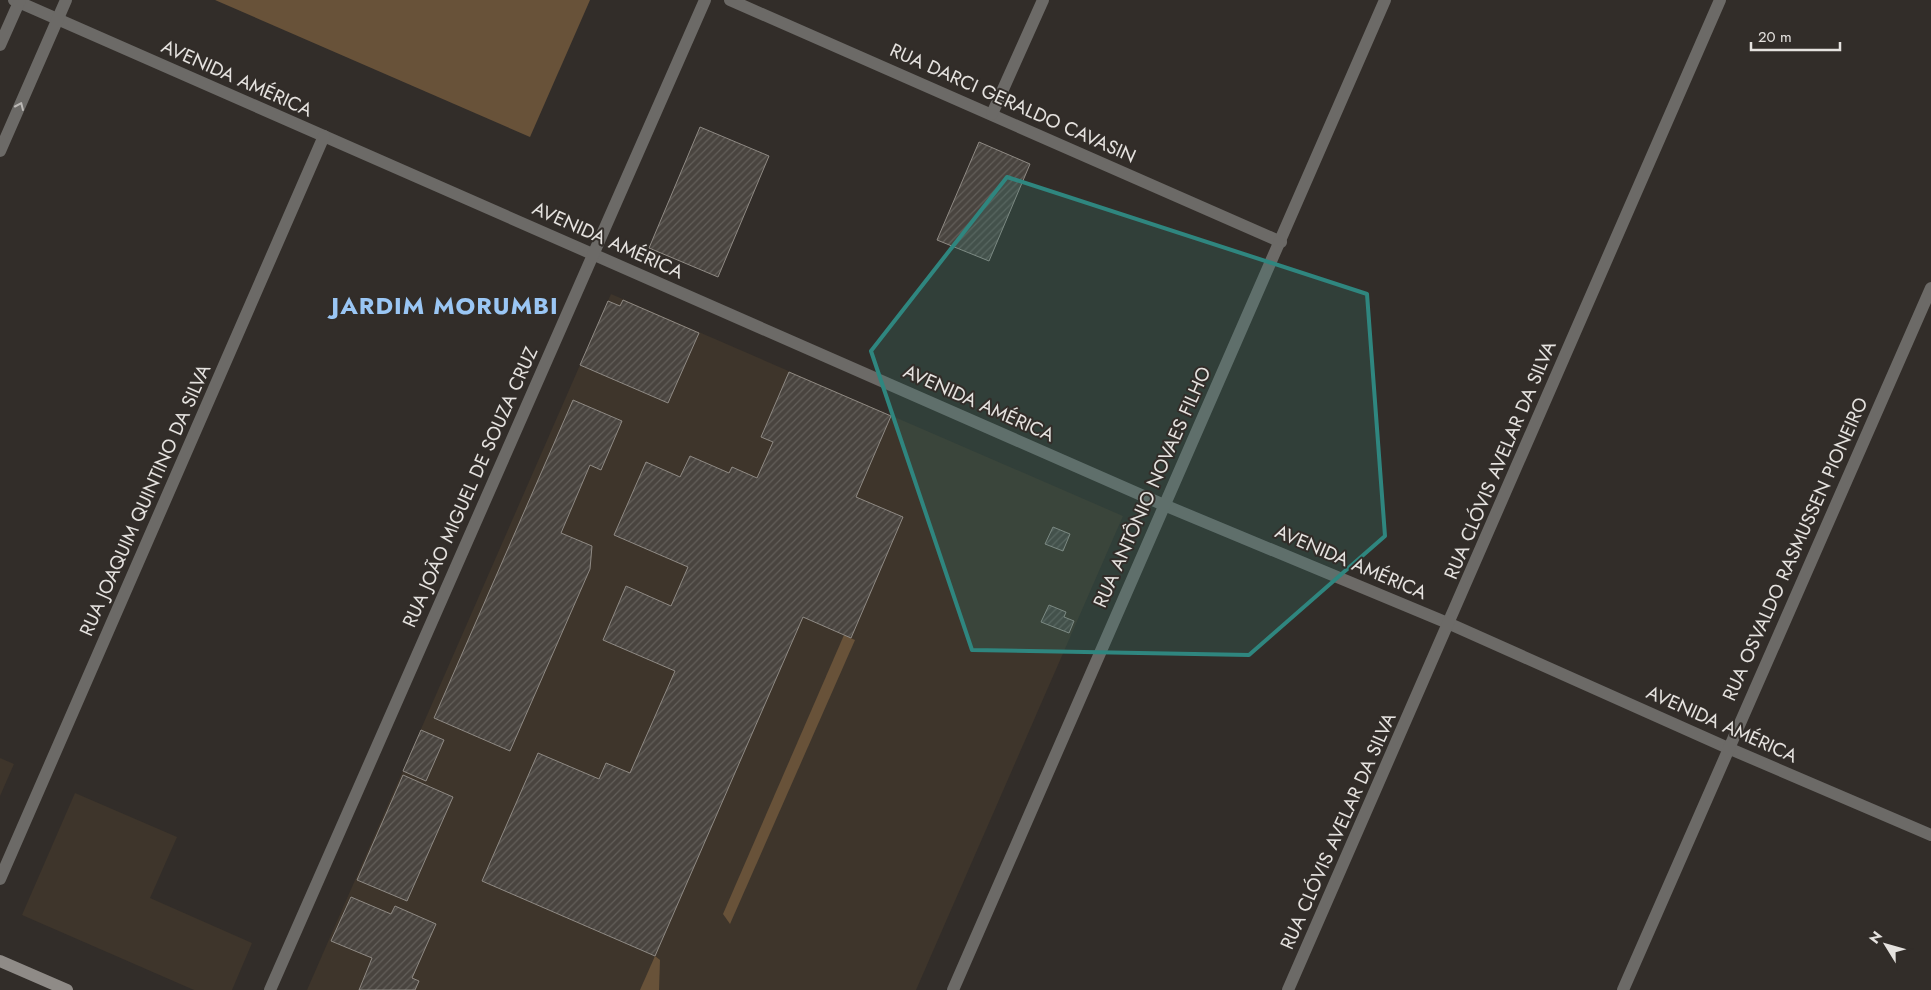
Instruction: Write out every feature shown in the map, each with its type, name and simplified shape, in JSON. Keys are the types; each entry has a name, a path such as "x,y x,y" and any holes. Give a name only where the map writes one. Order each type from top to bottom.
{"main road":[{"path":"0,961 67,990"}],"street":[{"path":"0,151 66,0"},
{"name":"RUA JOÃO MIGUEL DE SOUZA CRUZ","path":"270,990 705,0"},
{"name":"RUA DARCI GERALDO CAVASIN","path":"730,0 1281,242"},
{"path":"992,114 1042,0"},
{"name":"RUA ANTÔNIO NOVAES FILHO","path":"953,990 1385,0"},
{"name":"RUA CLÓVIS AVELAR DA SILVA","path":"1288,990 1450,624 1720,0"},
{"path":"0,45 18,1"},
{"name":"AVENIDA AMÉRICA","path":"18,1 1164,505 1450,624 1728,748 1931,835"},
{"name":"RUA JOAQUIM QUINTINO DA SILVA","path":"0,878 324,136"},
{"name":"RUA OSVALDO RASMUSSEN PIONEIRO","path":"1623,990 1931,288"}],"highlighted area":[{"path":"1007,177 1367,294 1385,536 1249,655 972,650 871,351"}],"shaded area":[{"path":"215,0 590,0 530,137"},
{"path":"611,294 1123,516 916,990 307,990"},
{"path":"844,635 855,640 730,924 723,914"},
{"path":"0,758 14,764 0,796"},
{"path":"75,793 177,837 150,898 252,943 232,990 194,990 22,915"},
{"path":"655,956 660,960 659,990 640,990"}],"building":[{"path":"700,127 769,156 718,277 649,248"},
{"path":"979,142 1030,164 989,261 937,240"},
{"path":"623,300 699,333 668,403 580,365 608,301 620,306"},
{"path":"789,372 891,416 856,497 903,517 851,638 803,617 655,956 482,881 538,753 599,779 606,763 630,773 675,671 603,640 626,586 671,606 688,567 614,535 646,462 680,477 690,456 729,473 732,467 757,478 773,442 761,437"},
{"path":"573,400 622,421 601,470 590,465 561,533 592,546 590,569 510,751 434,718"},
{"path":"1053,527 1070,534 1063,551 1045,544"},
{"path":"1049,605 1066,612 1064,617 1074,621 1069,633 1041,622"},
{"path":"421,730 444,740 426,781 403,771"},
{"path":"403,775 453,797 407,901 357,880"},
{"path":"351,897 391,914 395,906 436,924 412,978 419,981 415,990 359,990 372,958 331,941"}],"district":[{"name":"JARDIM MORUMBI","path":"445,305"}]}
